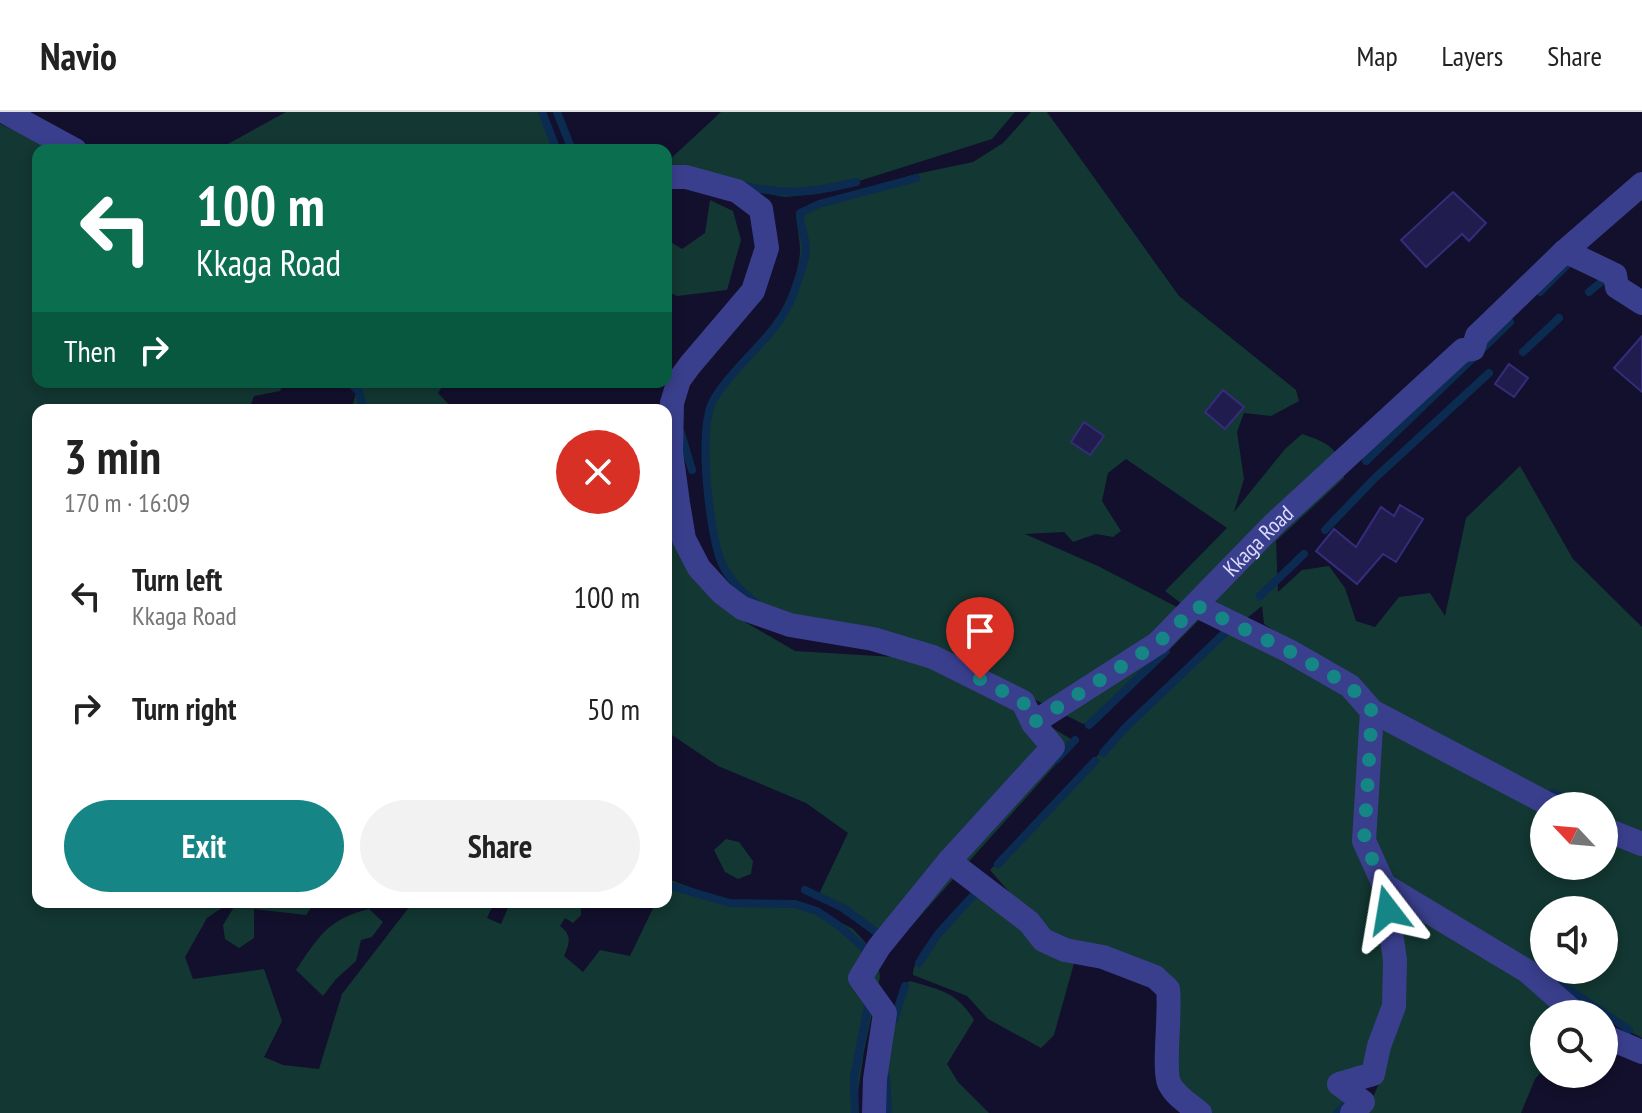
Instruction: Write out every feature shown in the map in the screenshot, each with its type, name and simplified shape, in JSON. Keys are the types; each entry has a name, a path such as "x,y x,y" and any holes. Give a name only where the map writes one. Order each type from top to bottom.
{"street":[{"path":"5,112 64,144"},
{"path":"672,177 686,177 737,191 761,209 767,248 753,291 679,380 672,404"},
{"name":"Kkaga Road","path":"1033,723 1158,643 1275,523 1463,350 1473,349 1477,336 1565,251 1642,184"},
{"path":"1565,251 1615,275 1617,287 1642,303"},
{"path":"672,459 684,539 699,568 722,593 742,608 790,625 873,639 933,657 1023,702 1033,723 1053,747 949,861 879,947 860,978 885,1013 875,1079 874,1113"},
{"path":"1197,606 1289,651 1350,686 1372,711 1530,794"},
{"path":"1352,1113 1363,1102 1339,1084 1373,1074 1379,1046 1394,1006 1395,960 1384,885 1364,841 1372,711"},
{"path":"1618,835 1642,844"},
{"path":"949,861 1029,922 1043,940 1065,950 1103,957 1155,977 1168,989 1171,1010 1168,1081 1176,1094 1200,1113"},
{"path":"1384,885 1527,971 1560,1000"},
{"path":"1618,1042 1642,1052"}],"green space":[{"path":"286,112 544,112 557,144 228,144"},
{"path":"721,112 1015,112 992,139 818,194 784,197 726,186 672,185 672,157"},
{"path":"1031,112 1047,112 1179,296 1296,390 1299,401 1271,416 1244,413 1237,432 1244,479 1234,512 1285,449 1302,434 1319,440 1336,453 1344,478 1276,541 1278,592 1302,570 1329,566 1345,588 1356,621 1375,627 1399,597 1430,593 1445,616 1466,518 1520,466 1573,559 1642,627 1642,834 1618,824 1618,792 1545,792 1479,761 1372,701 1362,686 1264,624 1262,606 1241,623 1191,611 1165,591 1227,528 1126,459 1108,473 1102,501 1121,531 1113,537 1096,534 1073,542 1064,532 1025,534 1098,566 1200,619 1097,723 1083,724 1024,694 752,605 736,588 716,556 708,523 703,452 706,412 719,387 770,328 788,297 800,256 797,214 810,204 916,174 973,162 1003,143"},
{"path":"0,124 45,144 32,144 32,388 281,388 280,391 254,396 251,404 32,404 32,908 222,908 207,918 185,957 193,979 264,969 282,1021 264,1057 283,1065 319,1069 342,994 408,908 492,908 487,918 501,924 508,908 581,908 581,915 573,923 565,918 560,926 569,940 564,956 583,972 600,950 630,956 653,908 672,908 672,880 725,900 793,901 853,929 877,955 880,977 855,1113 0,1113"},
{"path":"710,200 733,211 741,240 727,290 677,296 672,294 672,243 682,249 705,233"},
{"path":"357,388 441,388 438,393 448,404 353,404"},
{"path":"672,538 700,557 745,622 795,651 894,657 943,670 1009,702 1076,742 897,942 882,940 818,896 848,833 806,803 718,766 672,735"},
{"path":"1230,622 1322,673 1361,714 1380,890 1387,997 1348,1106 1340,1113 1212,1113 1189,1098 1177,1084 1173,988 1050,939 990,870 1114,738"},
{"path":"1380,724 1530,799 1530,880 1618,880 1618,839 1642,848 1642,1038 1618,1025 1618,1000 1576,1000 1552,984 1618,984 1618,896 1530,896 1530,970 1386,876 1371,839"},
{"path":"726,839 739,842 753,861 751,874 738,879 725,872 714,850"},
{"path":"981,882 1076,956 1054,1035 1041,1048 988,1019 967,996 913,975 921,952"},
{"path":"1397,903 1482,953 1552,1000 1530,1000 1531,1088 1521,1113 1359,1113 1371,1101 1384,1073"},
{"path":"233,908 311,908 306,915 254,909 254,938 239,948 225,939 223,925"},
{"path":"369,909 383,922 372,937 361,940 356,961 323,996 296,970 326,930 344,918"},
{"path":"910,981 954,997 974,1020 947,1064 958,1082 989,1113 881,1113 886,1041 902,985"}],"building":[{"path":"1453,192 1486,223 1469,241 1462,234 1426,267 1401,240"},
{"path":"1642,336 1642,392 1614,368"},
{"path":"1509,364 1528,378 1514,397 1495,384"},
{"path":"1223,390 1244,407 1225,429 1205,412"},
{"path":"1084,422 1104,436 1090,455 1071,442"},
{"path":"1400,505 1423,519 1396,562 1383,554 1357,584 1316,551 1334,529 1356,547 1381,507 1394,516"}],"waterway":[{"path":"542,112 555,144"},
{"path":"557,112 570,144"},
{"path":"757,604 729,577 715,541 706,476 709,412 723,386 774,328 790,302 806,254 800,213 819,204 916,178"},
{"path":"743,186 800,192 856,182"},
{"path":"1540,292 1570,262"},
{"path":"1589,292 1607,277"},
{"path":"1523,352 1559,318"},
{"path":"1366,461 1510,322"},
{"path":"1325,530 1375,478 1489,373"},
{"path":"355,388 362,404"},
{"path":"681,433 692,470"},
{"path":"1260,596 1304,554"},
{"path":"1103,753 1231,627"},
{"path":"1089,725 1166,651"},
{"path":"1056,760 1075,740"},
{"path":"998,864 1095,761"},
{"path":"675,887 730,903 795,904 817,911 871,954"},
{"path":"919,963 938,934 980,888"},
{"path":"805,890 845,909 884,938"},
{"path":"1561,984 1629,1030"},
{"path":"894,1020 905,986"},
{"path":"855,1113 854,1078 869,1000"},
{"path":"886,1077 888,1113"},
{"path":"1337,1113 1349,1102"}],"route":[{"path":"980,679 1023,702 1033,723 1158,643 1197,606 1289,651 1350,686 1372,711 1364,841 1384,885 1388,910"}]}
